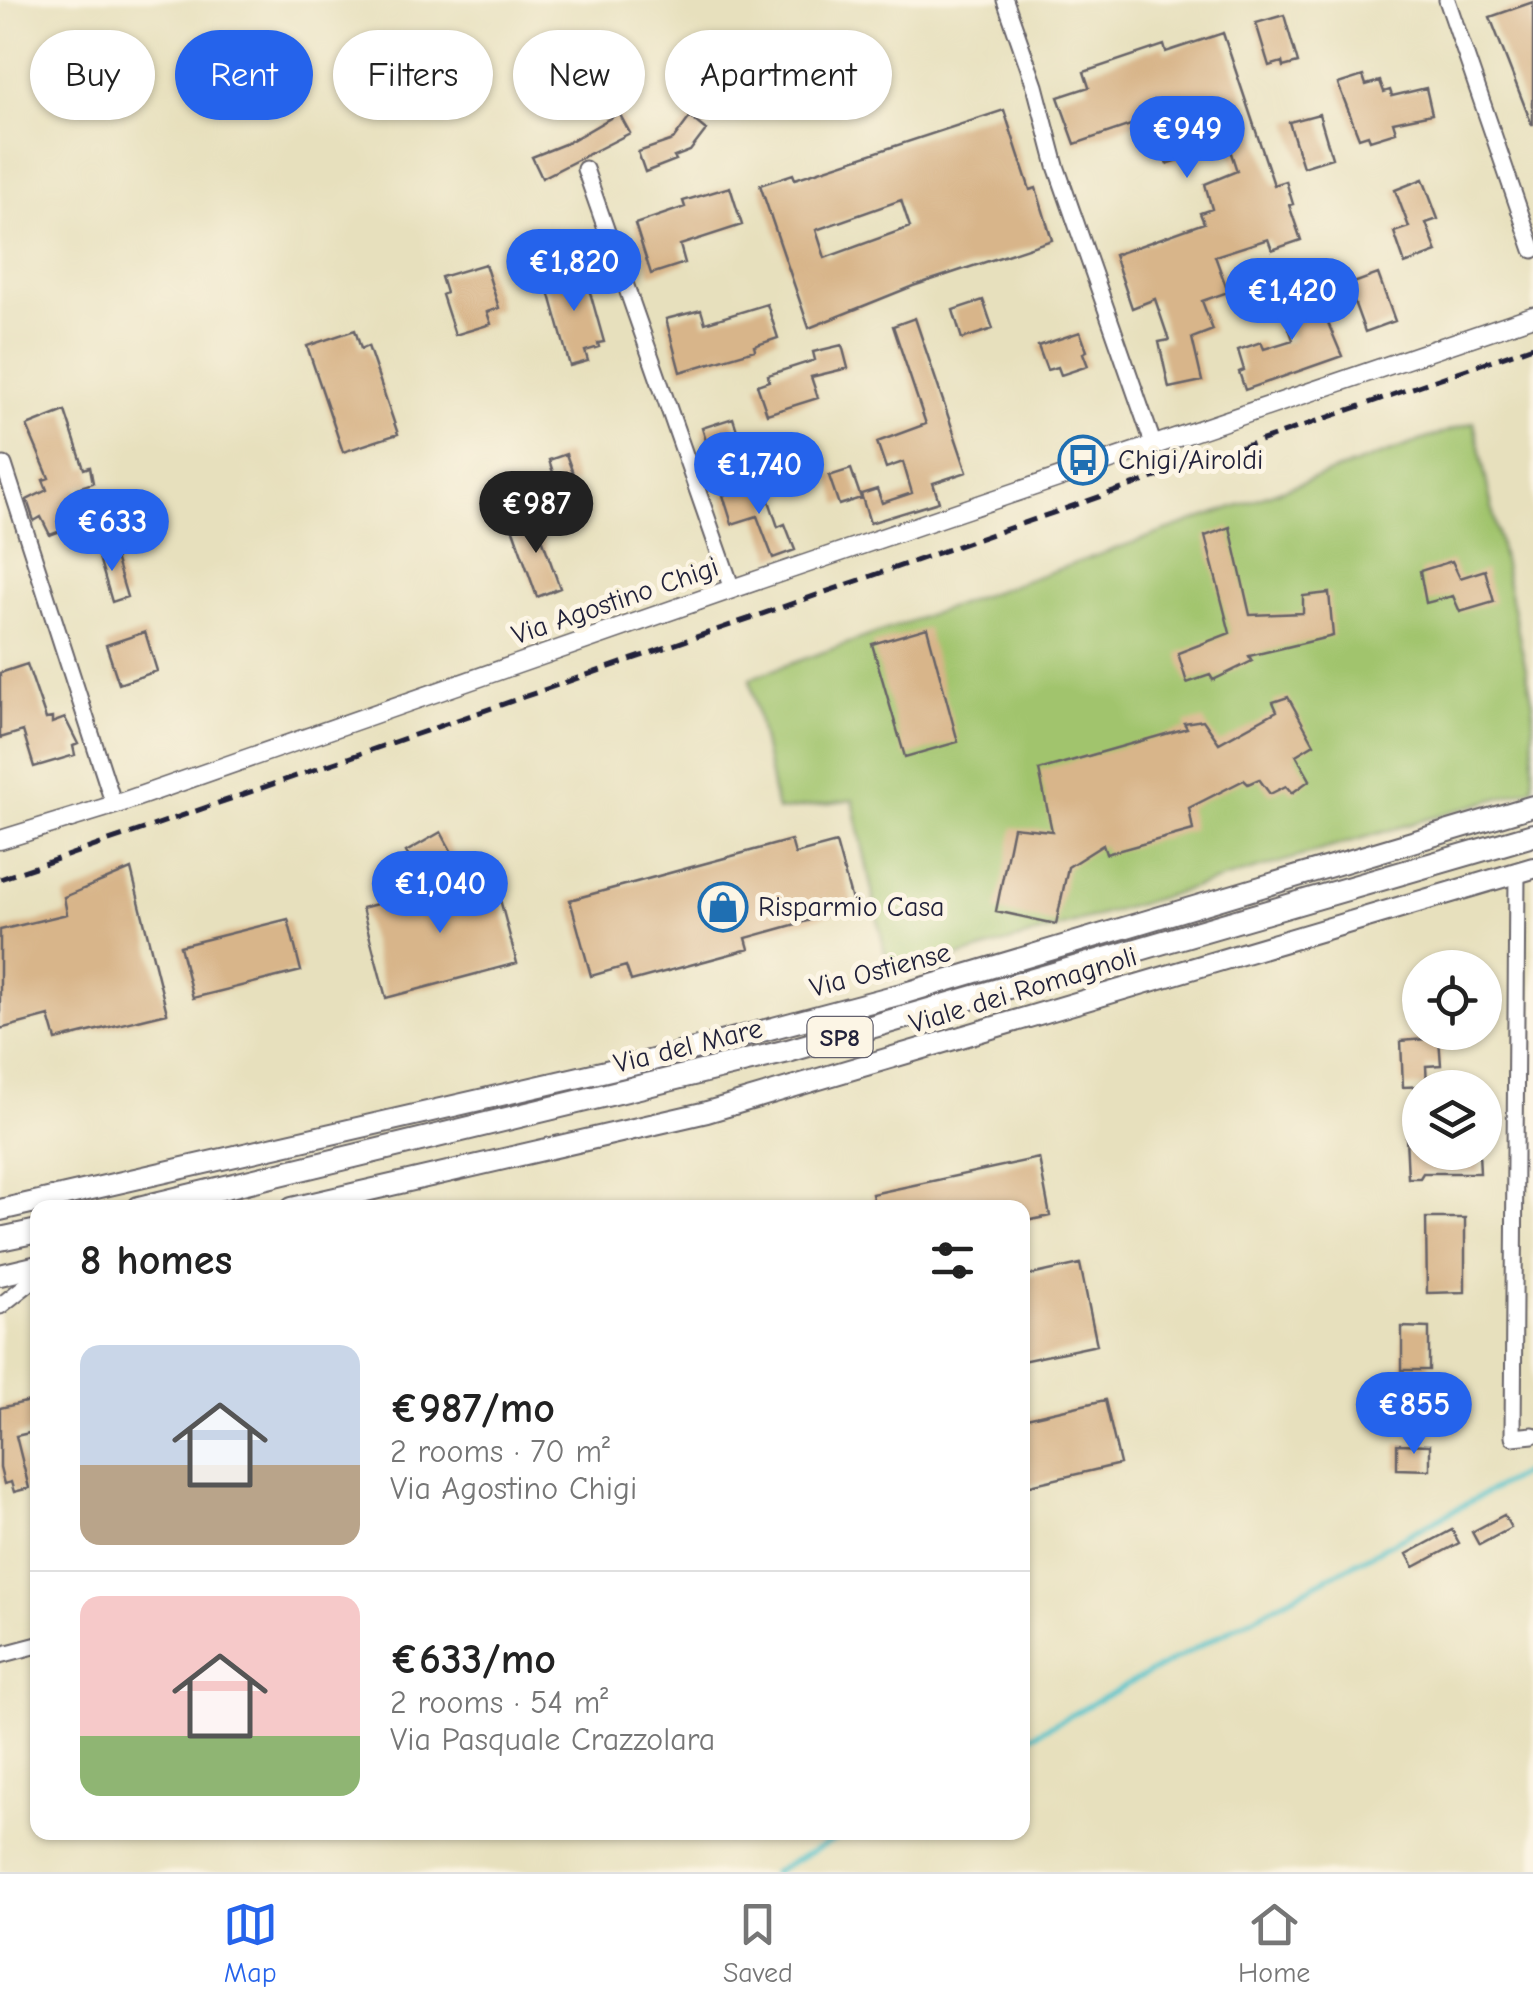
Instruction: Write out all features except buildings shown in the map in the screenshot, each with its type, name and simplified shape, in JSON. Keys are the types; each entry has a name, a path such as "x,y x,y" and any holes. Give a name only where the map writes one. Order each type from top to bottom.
{"main road":[{"name":"Via Ostiense","path":"43,1200 659,1058 905,993 1533,806"},
{"name":"Via del Mare","path":"172,1200 759,1059 1533,835"},
{"name":"Viale dei Romagnoli","path":"326,1200 729,1106 1525,870"},
{"name":"Via Ostiense","path":"0,1210 30,1203"},
{"path":"0,1240 30,1233"},
{"path":"0,1275 30,1268"}],"street":[{"path":"1005,0 1035,86 1062,183 1154,446"},
{"path":"1447,0 1533,250"},
{"path":"585,169 732,590"},
{"name":"Via Agostino Chigi","path":"0,840 114,805 1533,316"},
{"path":"4,465 114,805"},
{"path":"1525,870 1515,1170 1513,1437 1533,1436"},
{"path":"1515,1170 1533,1164"},
{"path":"0,1306 30,1282"},
{"path":"0,1655 30,1647"}],"green space":[{"path":"1474,422 1533,703 1533,788 890,977 853,800 777,811 750,678"}],"waterway":[{"path":"1030,1737 1533,1468"},
{"path":"773,1872 834,1840"}],"railway":[{"path":"0,879 1533,346"}],"place":[{"name":"Chigi/Airoldi","path":"1083,460"},
{"name":"Risparmio Casa","path":"723,907"}]}
